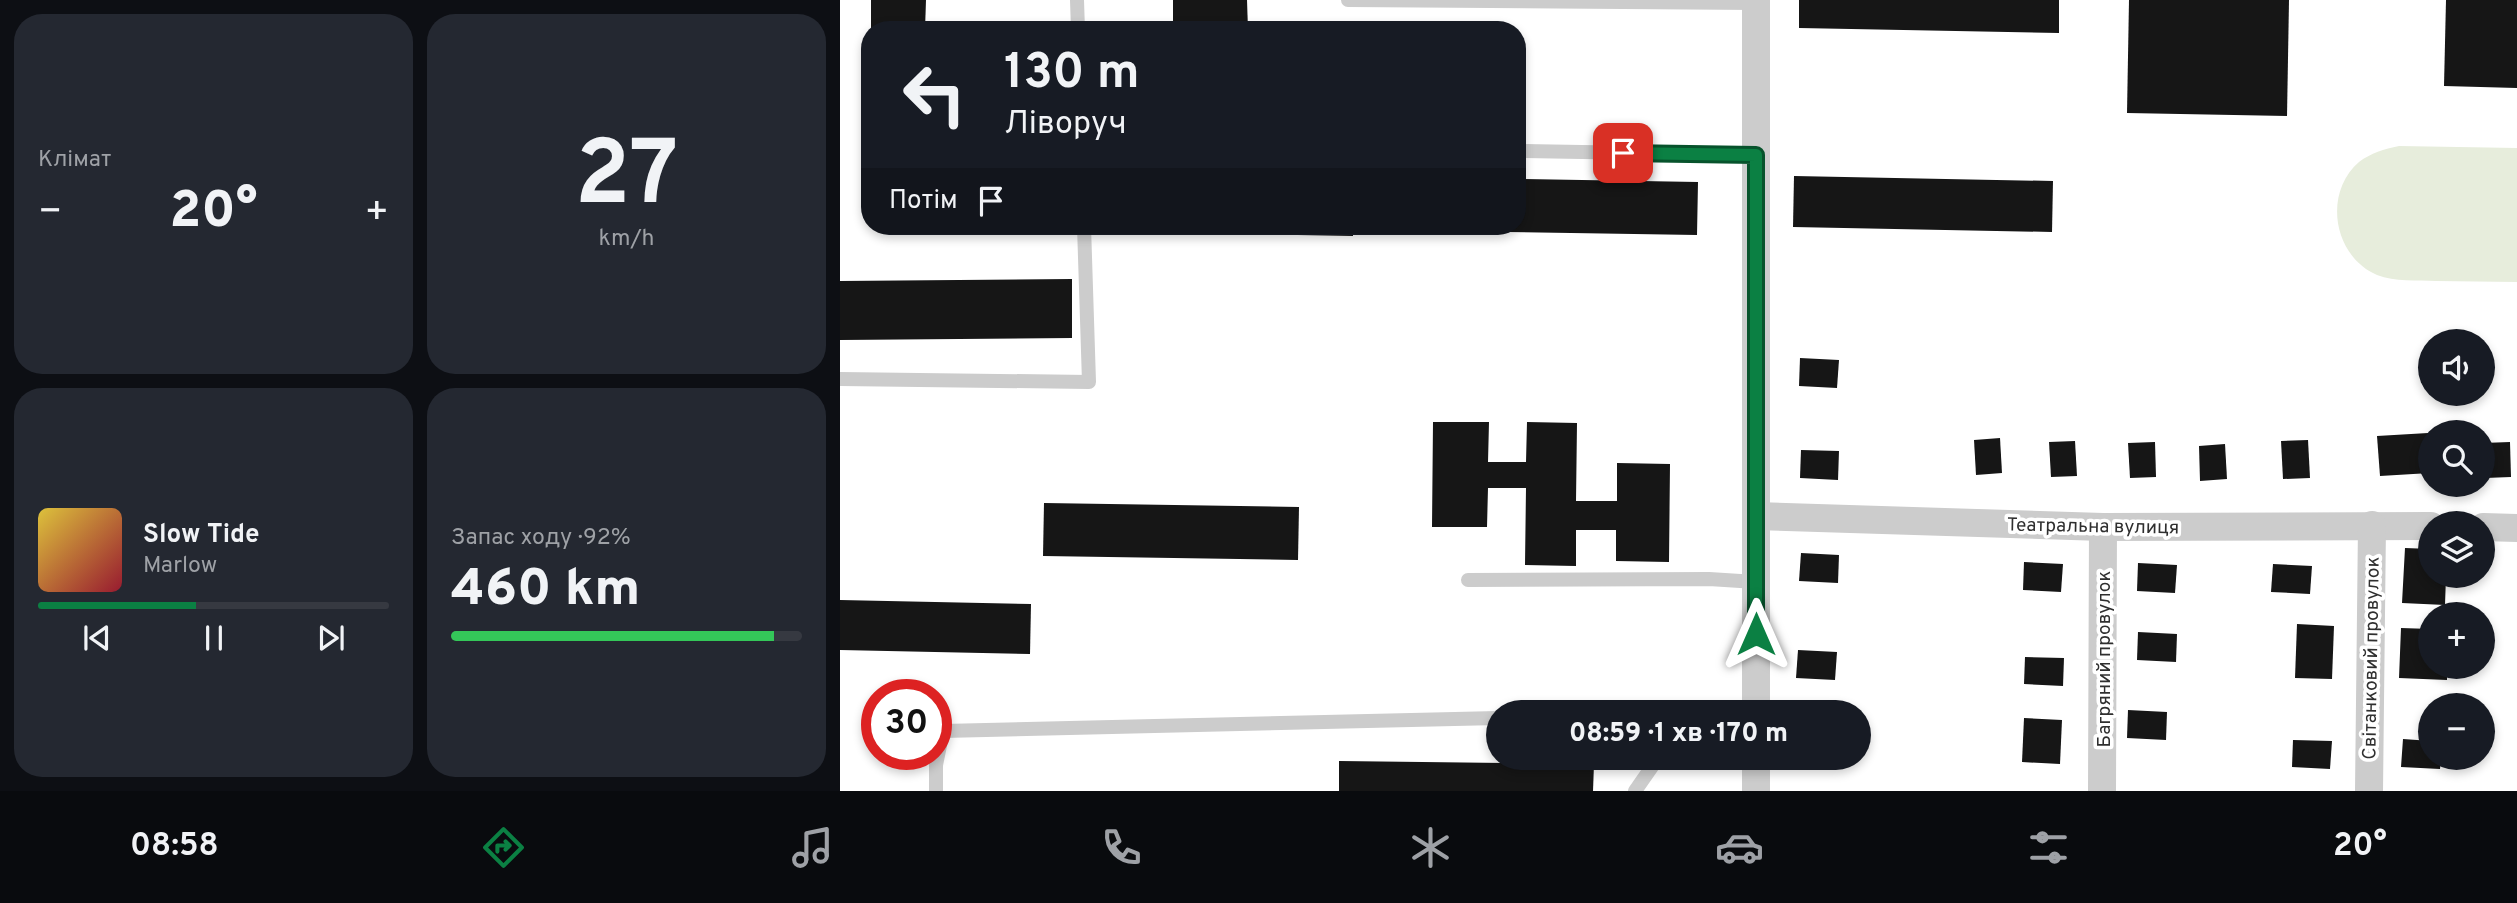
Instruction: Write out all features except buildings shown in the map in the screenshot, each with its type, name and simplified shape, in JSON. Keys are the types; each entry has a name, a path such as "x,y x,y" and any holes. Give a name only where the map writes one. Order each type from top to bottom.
{"street":[{"path":"1756,1 1756,700"},
{"name":"Театральна вулиця","path":"1756,516 2103,527 2418,526"},
{"name":"Світанковий провулок","path":"2369,791 2372,525"},
{"name":"Багряний провулок","path":"2102,791 2103,527"},
{"path":"2495,527 2517,528"},
{"path":"1756,770 1756,791"}],"lane":[{"path":"1077,0 1078,21"},
{"path":"1348,0 1756,1"},
{"path":"1526,151 1756,155"},
{"path":"840,379 1089,382 1084,235"},
{"path":"1468,580 1709,579 1756,582"},
{"path":"936,791 936,765 943,731 1486,718"},
{"path":"1635,791 1650,770"}],"green space":[{"path":"2399,146 2517,148 2517,282 2391,279 2362,266 2351,254 2342,239 2338,223 2340,190 2359,162 2378,152"}],"route":[{"path":"1623,153 1756,155 1756,634"}]}
